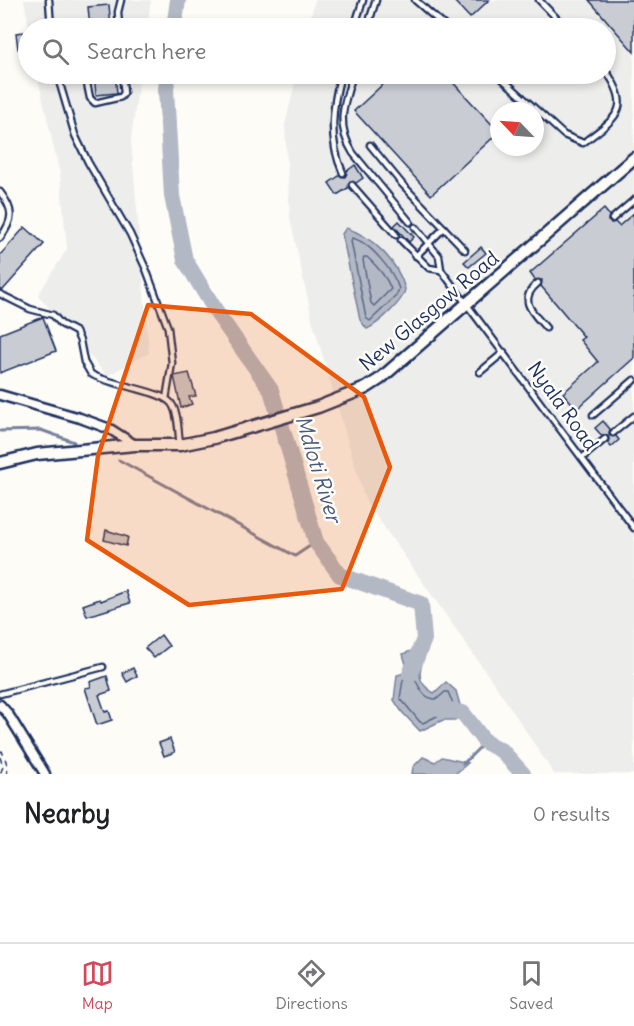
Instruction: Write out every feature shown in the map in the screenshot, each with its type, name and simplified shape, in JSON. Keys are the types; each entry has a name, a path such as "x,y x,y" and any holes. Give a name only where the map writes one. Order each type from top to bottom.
{"street":[{"name":"New Glasgow Road","path":"0,463 37,454 135,445 180,445 214,438 318,407 366,388 380,379 634,158"},
{"path":"0,395 110,429 135,445"},
{"path":"0,705 45,774"}],"lane":[{"path":"50,0 51,18"},
{"path":"118,18 121,0"},
{"path":"357,18 363,0"},
{"path":"370,18 376,0"},
{"path":"415,0 436,18"},
{"path":"539,0 556,18"},
{"path":"59,84 75,135 134,243 168,328 172,363 166,399"},
{"path":"87,84 90,98 95,103 121,97 124,93 123,84"},
{"path":"339,84 332,122 338,160 343,173"},
{"path":"350,84 343,107 343,130 346,141 353,153 410,222"},
{"path":"508,84 564,135 583,143 620,115 623,108 621,90 616,84"},
{"path":"370,145 402,184 465,250"},
{"path":"352,185 396,235"},
{"path":"0,192 9,203 11,213 9,226 0,238"},
{"path":"612,219 634,200"},
{"path":"401,240 429,268 441,270 439,256 415,227"},
{"path":"416,256 444,228"},
{"name":"Nyala Road","path":"441,270 634,528"},
{"path":"538,283 529,294 528,304 546,328"},
{"path":"0,294 30,309 54,315 61,324 76,332 84,362 91,375 166,399 171,403 175,411 180,445"},
{"path":"480,372 504,352"},
{"path":"593,415 634,380"},
{"path":"628,385 634,392"},
{"path":"613,433 634,416"},
{"path":"582,458 605,439"},
{"path":"0,694 103,667"}],"path":[{"path":"0,752 2,751 6,761 7,774"},
{"path":"0,757 3,767 0,774"}],"highlighted area":[{"path":"148,305 251,314 364,397 390,467 342,589 189,605 87,540 98,456"}],"shaded area":[{"path":"24,0 151,0 148,18 27,18"},
{"path":"315,0 634,0 634,774 554,774 502,695 365,500 313,323 290,218 285,125 295,84 616,84 616,18 310,18"},
{"path":"39,84 139,84 131,139 149,353 107,376 38,295 67,249 60,175"}],"water":[{"path":"346,228 365,237 383,251 402,279 405,289 404,294 390,312 367,329 360,320 342,234"},
{"path":"411,651 424,657 420,678 424,686 434,693 446,682 456,691 462,712 455,720 443,720 420,731 394,700 397,675 405,673 407,668 403,654"},
{"path":"423,757 435,762 442,757 468,763 455,774 412,774 413,767"}],"building":[{"path":"453,0 489,0 470,18"},
{"path":"589,0 634,0 634,52 616,31 616,18 605,18"},
{"path":"109,5 110,18 89,18 88,7"},
{"path":"95,84 116,84 117,93 96,95"},
{"path":"383,84 454,84 490,122 490,140 431,195 354,111"},
{"path":"355,165 363,178 356,183 350,181 348,188 337,195 329,183 339,176 345,177 347,171"},
{"path":"604,209 609,215 608,221 615,222 619,226 634,213 634,358 577,409 563,393 598,362 580,340 584,337 541,286 542,280 535,280 530,273"},
{"path":"399,221 414,237 409,242 394,226"},
{"path":"25,227 44,244 3,290 0,290 0,255"},
{"path":"481,247 486,253 469,267 464,262"},
{"path":"43,317 56,351 0,373 0,334"},
{"path":"189,373 196,396 189,397 192,404 181,408 174,376"},
{"path":"603,421 610,429 610,436 616,436 619,440 611,447 608,443 608,436 602,436 595,428"},
{"path":"106,530 128,537 126,546 104,540"},
{"path":"126,591 130,603 87,616 83,605"},
{"path":"161,635 169,646 154,658 145,648"},
{"path":"133,668 137,676 127,682 122,673"},
{"path":"107,676 111,691 99,695 105,712 109,711 112,720 97,725 85,688 91,687 90,682"},
{"path":"170,739 175,752 164,756 159,743"}],"waterway":[{"name":"Mdloti River","path":"175,18 178,0"},
{"name":"Mdloti River","path":"167,84 172,196 185,260 219,316 271,390 316,542 340,575 421,604 424,639 410,674"},
{"path":"0,431 41,430 74,442"},
{"path":"119,460 295,556 316,542"},
{"name":"Mdloti River","path":"441,709 463,713 485,742 502,751 523,774"},
{"path":"463,764 485,742"}]}
